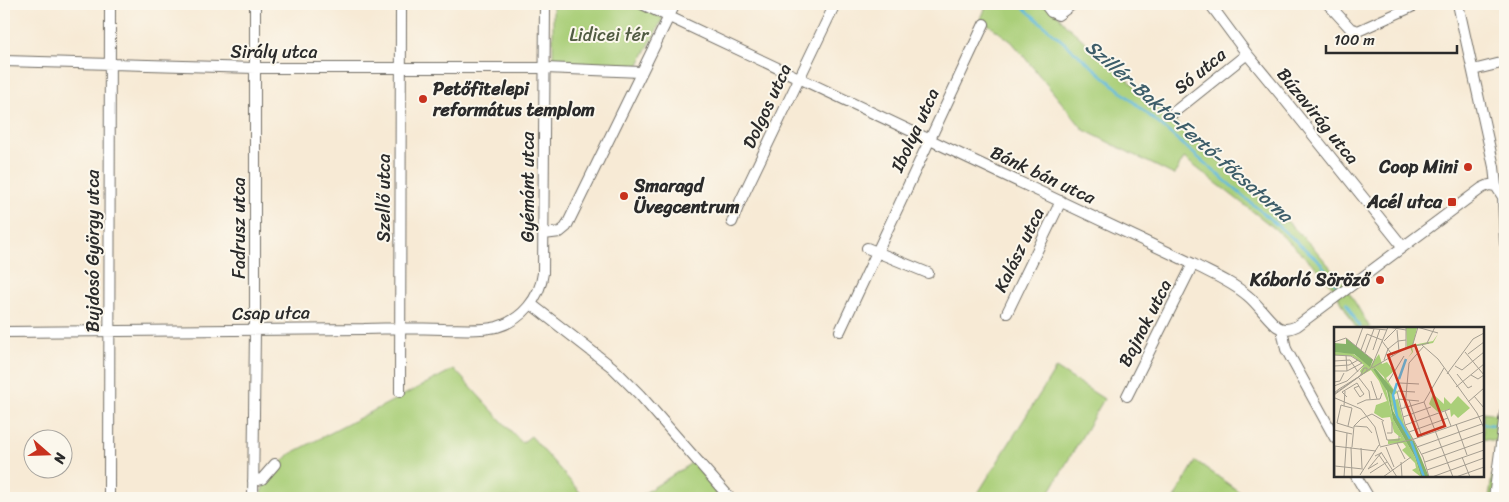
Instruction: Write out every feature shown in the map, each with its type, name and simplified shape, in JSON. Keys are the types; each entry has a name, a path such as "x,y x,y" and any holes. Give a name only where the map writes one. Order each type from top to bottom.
{"street":[{"name":"Bujdosó György utca","path":"108,498 110,4"},
{"name":"Fadrusz utca","path":"253,498 256,4"},
{"name":"Szellő utca","path":"400,392 401,4"},
{"path":"545,4 545,68 641,72"},
{"path":"642,4 669,16"},
{"path":"544,234 560,232 566,227 675,4"},
{"name":"Dolgos utca","path":"732,222 834,4"},
{"path":"1044,4 1051,12 1058,15 1073,4"},
{"name":"Búzavirág utca","path":"1210,4 1246,54 1403,247"},
{"path":"1328,4 1350,28 1358,31 1418,4"},
{"path":"1458,4 1494,168 1496,186 1504,198 1505,242"},
{"name":"Bánk bán utca","path":"669,16 1193,264 1232,284 1248,295 1276,326 1282,329"},
{"name":"Ibolya utca","path":"840,331 872,250 929,139 984,24"},
{"name":"Só utca","path":"1173,113 1246,54"},
{"name":"Sirály utca","path":"4,60 255,68 545,68"},
{"path":"1473,70 1505,62"},
{"name":"Gyémánt utca","path":"531,304 540,290 542,279 545,68"},
{"path":"1334,436 1286,349 1282,329 1290,329 1297,326 1482,188 1489,185 1496,186"},
{"name":"Kalász utca","path":"1007,313 1061,202"},
{"path":"872,250 928,273"},
{"name":"Bajnok utca","path":"1127,396 1193,264"},
{"path":"531,304 612,367 640,395 730,498"},
{"name":"Csap utca","path":"4,332 473,329 490,328 508,322 531,304"},
{"path":"1494,498 1504,444 1505,413"},
{"path":"253,481 262,479 275,464"},
{"path":"1357,477 1369,498"}],"green space":[{"name":"Lidicei tér","path":"553,4 630,4 663,18 637,68 553,63"},
{"path":"987,4 1049,4 1065,24 1291,225 1313,247 1343,282 1369,327 1355,327 1334,289 1321,272 1274,228 1184,158 1174,175 1084,130 1012,42 981,19"},
{"path":"1056,368 1104,399 1046,498 975,498"},
{"path":"454,369 522,443 531,436 585,498 259,498 266,480 290,454"},
{"path":"1484,412 1505,415 1505,498 1489,498 1497,441 1484,439"},
{"path":"1196,461 1248,498 1174,498"},
{"path":"693,462 717,494 710,498 637,498"}],"waterway":[{"name":"Szillér-Baktó-Fertő-főcsatorna","path":"1019,4 1319,261 1336,284"},
{"name":"Szillér-Baktó-Fertő-főcsatorna","path":"1346,303 1359,327"},
{"name":"Szillér-Baktó-Fertő-főcsatorna","path":"1484,424 1494,425"}],"place":[{"name":"Petőfitelepi református templom","path":"423,99"},
{"name":"Coop Mini","path":"1468,167"},
{"name":"Smaragd Üvegcentrum","path":"624,196"},
{"name":"Acél utca","path":"1452,202"},
{"name":"Kóborló Söröző","path":"1380,280"}]}
